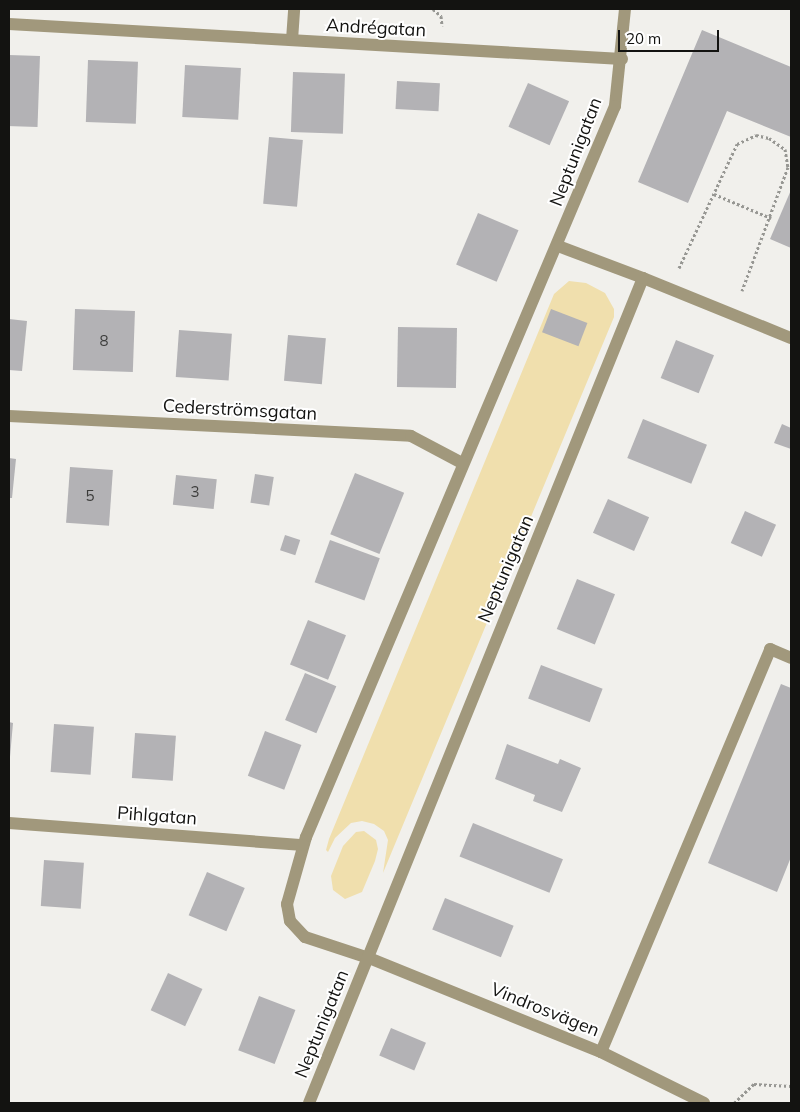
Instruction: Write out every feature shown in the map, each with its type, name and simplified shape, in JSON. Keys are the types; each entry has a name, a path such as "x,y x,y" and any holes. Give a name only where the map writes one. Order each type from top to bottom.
{"street":[{"path":"292,40 294,9"},
{"name":"Neptunigatan","path":"368,958 305,937 290,921 287,904 303,845 462,463 558,246 615,106 622,59 625,9"},
{"name":"Andrégatan","path":"9,24 622,59"},
{"path":"558,246 791,338"},
{"name":"Neptunigatan","path":"309,1103 643,278"},
{"name":"Cederströmsgatan","path":"9,416 412,436 462,463"},
{"path":"601,1052 770,649 791,658"},
{"name":"Pihlgatan","path":"9,823 303,845"},
{"name":"Vindrosvägen","path":"368,958 601,1052 704,1103"}],"path":[{"path":"670,289 737,144 756,135 769,138 785,150 788,167 771,218 733,314"},
{"path":"714,194 771,218"},
{"path":"734,1103 754,1084 791,1086"}],"shaded area":[{"path":"569,281 586,283 605,293 614,309 614,317 383,873 388,840 384,831 374,824 362,821 351,823 335,838 328,852 326,850 329,839 554,294"},
{"path":"364,831 376,840 378,849 375,861 362,892 345,899 333,890 331,876 343,846 356,832"}],"building":[{"path":"702,30 791,67 791,137 727,111 688,203 638,182"},
{"path":"9,55 40,56 38,127 9,126"},
{"path":"88,60 138,62 136,124 86,122"},
{"path":"185,65 241,68 238,120 182,117"},
{"path":"293,72 345,74 343,134 291,132"},
{"path":"397,81 440,83 438,111 396,109"},
{"path":"528,83 569,101 550,145 508,127"},
{"path":"269,137 303,140 297,207 263,204"},
{"path":"791,190 791,248 770,239"},
{"path":"478,213 519,230 497,282 456,265"},
{"path":"75,309 135,311 133,372 73,370"},
{"path":"551,309 587,323 578,346 542,332"},
{"path":"9,319 27,321 22,371 9,370"},
{"path":"398,327 457,328 456,388 397,387"},
{"path":"179,330 232,334 229,381 176,377"},
{"path":"288,335 326,338 322,384 284,381"},
{"path":"676,340 714,355 699,393 661,378"},
{"path":"643,419 707,445 691,484 627,458"},
{"path":"782,424 791,428 791,449 774,443"},
{"path":"9,458 16,459 12,498 9,498"},
{"path":"70,467 113,470 109,526 66,523"},
{"path":"355,473 404,493 379,554 330,534"},
{"path":"255,474 274,477 269,506 250,503"},
{"path":"176,475 217,479 214,509 173,505"},
{"path":"608,499 649,517 634,551 593,533"},
{"path":"745,511 776,525 762,557 731,543"},
{"path":"285,535 300,540 295,555 280,550"},
{"path":"330,540 380,558 364,600 315,582"},
{"path":"577,579 615,594 595,644 557,629"},
{"path":"308,620 346,635 328,680 290,665"},
{"path":"541,665 603,689 590,722 528,699"},
{"path":"305,673 336,686 316,733 285,720"},
{"path":"781,684 791,688 791,857 777,892 708,863"},
{"path":"9,722 13,723 10,757 9,757"},
{"path":"54,724 94,727 91,775 51,772"},
{"path":"265,731 301,745 284,790 248,776"},
{"path":"135,733 176,736 173,781 132,778"},
{"path":"507,744 558,764 560,759 581,768 562,812 533,801 535,795 495,779"},
{"path":"473,823 563,859 549,893 460,856"},
{"path":"44,860 84,863 81,909 41,906"},
{"path":"207,872 245,888 226,931 189,915"},
{"path":"445,898 514,926 501,957 432,930"},
{"path":"168,973 202,989 185,1026 151,1010"},
{"path":"259,996 295,1010 275,1064 238,1050"},
{"path":"391,1028 426,1043 414,1070 379,1056"}]}
